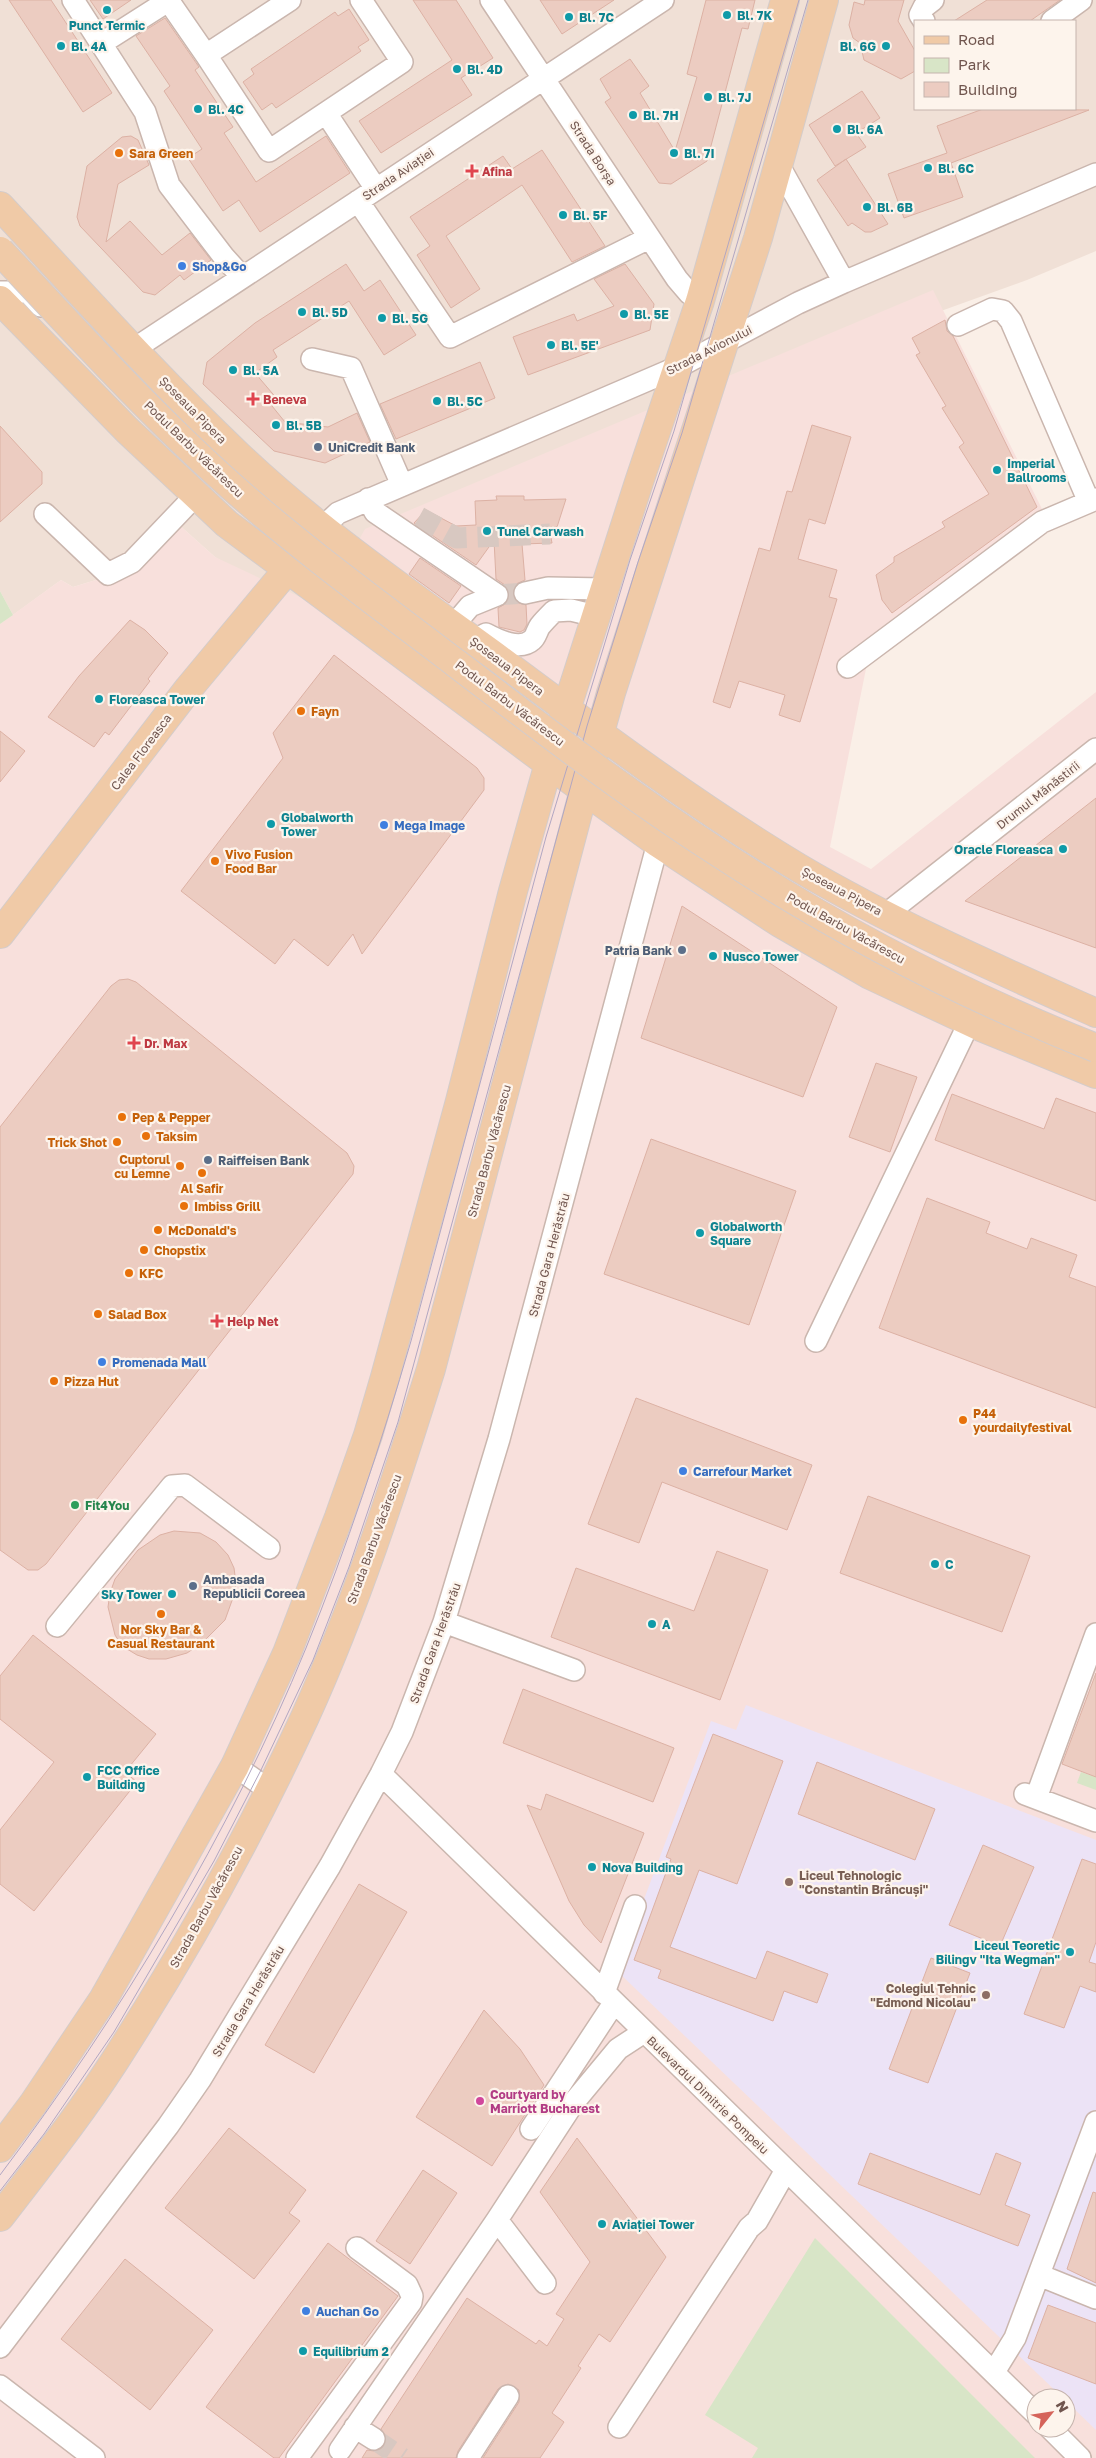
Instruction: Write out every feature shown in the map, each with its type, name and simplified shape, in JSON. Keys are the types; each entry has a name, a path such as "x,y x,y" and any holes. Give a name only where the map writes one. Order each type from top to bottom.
{"main road":[{"path":"0,2148 33,2104 104,1998 235,1766 286,1653 368,1435 460,1101 513,891 549,764 700,301 785,0"},
{"name":"Strada Barbu Văcărescu","path":"0,2217 64,2133 164,1983 227,1871 269,1790 305,1717 332,1652 402,1461 451,1295 599,735 758,238 824,0"},
{"name":"Șoseaua Pipera","path":"0,206 134,349 239,456 323,527 471,634 599,735 700,806 796,866 885,915 962,953 1096,1013"},
{"name":"Podul Barbu Văcărescu","path":"0,251 188,446 260,511 472,675 654,809 774,888 846,930 943,980 1096,1048"},
{"path":"0,300 127,430 219,517 287,570 658,843 825,950 870,975 970,1021 1096,1074"},
{"name":"Calea Floreasca","path":"0,934 189,688 323,527"}],"street":[{"path":"73,0 145,112 169,185 224,257 242,277"},
{"path":"102,43 168,0 269,151 402,62 361,0"},
{"path":"206,55 290,0"},
{"name":"Strada Borșa","path":"491,0 677,279 689,293 700,301"},
{"name":"Strada Aviației","path":"134,349 663,0"},
{"path":"923,20 920,15 924,7 933,0"},
{"path":"1053,20 1081,0"},
{"path":"326,113 376,189"},
{"path":"778,164 844,282"},
{"name":"Strada Avionului","path":"323,527 338,513 368,499 678,367 844,282 1096,174"},
{"path":"358,201 450,337 649,238"},
{"path":"0,292 28,292 212,482 219,517"},
{"path":"848,667 1042,522 1093,500 1011,321 1003,311 992,309 958,325"},
{"path":"312,359 351,368 402,484"},
{"path":"45,514 108,574 132,562 195,496"},
{"path":"368,499 375,512 497,594"},
{"path":"554,612 549,599 531,592 548,588 605,589"},
{"path":"471,634 470,606 497,594"},
{"path":"471,634 481,627 480,619 483,609 497,594"},
{"path":"471,634 518,645 525,644 532,640 540,625 554,612 571,610 596,616"},
{"name":"Drumul Mănăstirii","path":"885,915 1094,753"},
{"name":"Strada Gara Herăstrău","path":"0,2347 200,2080 330,1866 402,1732 444,1622 520,1367 658,843"},
{"path":"816,1341 970,1021"},
{"path":"57,1626 172,1486 185,1485 269,1548"},
{"path":"444,1622 574,1670"},
{"path":"1096,1634 1030,1796 1096,1821"},
{"path":"235,1766 269,1790"},
{"name":"Bulevardul Dimitrie Pompeiu","path":"381,1774 1026,2404"},
{"path":"531,2129 609,1998 634,1906"},
{"path":"340,2450 497,2220 574,2102 618,2050 644,2032"},
{"path":"994,2372 1015,2338 1096,2122"},
{"path":"619,2427 749,2228 757,2221 786,2170"},
{"path":"497,2220 545,2282"},
{"path":"297,2458 411,2302 412,2296 406,2284 357,2248"},
{"path":"1039,2275 1096,2298"},
{"path":"0,2386 94,2458"},
{"path":"468,2458 508,2396"},
{"path":"355,2427 374,2439"},
{"path":"1060,2438 1080,2458"}],"shaded area":[{"path":"0,0 1096,0 1096,251 1027,280 891,329 628,822 215,557 177,523 135,568 73,587 61,580 13,615 0,591"},
{"path":"933,290 1049,523 869,654 830,847 871,869 1096,692 1096,2458 0,2458 0,624 61,580 73,587 135,568 177,523 215,557 321,607 365,529"},
{"path":"746,1705 1096,1840 1096,2430 1076,2411 1076,2388 1053,2388 617,1971 711,1721 736,1730"}],"green space":[{"path":"0,591 13,615 0,624"},
{"path":"1081,1772 1096,1777 1096,1790 1077,1783"},
{"path":"815,2238 1035,2458 752,2458 758,2448 705,2415"}],"building":[{"name":"Bl. 4A","path":"9,0 51,0 112,93 83,112"},
{"name":"Punct Termic","path":"90,0 131,0 103,19"},
{"name":"Bl. 4D","path":"413,0 456,0 493,58 461,78 472,95 381,153 359,121 452,60"},
{"name":"Bl. 7C","path":"540,0 614,0 562,34"},
{"path":"706,0 755,0 748,29 742,28 707,161 671,184 659,183 605,102 611,98 600,79 630,59 649,86 640,93 675,151 697,77 687,74"},
{"name":"Bl. 6G","path":"865,0 904,0 898,21 914,49 914,72 901,79 864,60 860,43 853,38 849,25 854,2 864,5"},
{"path":"987,0 1060,0 1031,20 956,20"},
{"path":"349,9 369,40 358,47 361,51 276,108 272,103 262,110 243,82 254,74 251,69 335,12 338,16"},
{"name":"Bl. 4C","path":"165,18 199,67 195,70 233,127 224,133 256,182 326,136 350,173 260,232 239,200 223,211 188,158 202,149 164,91 170,86 136,36"},
{"name":"Bl. 6A","path":"862,91 880,118 856,133 866,147 835,166 809,125"},
{"name":"Bl. 6C","path":"980,110 1089,110 951,163 963,197 904,218 888,174 947,153 937,126"},
{"path":"131,136 138,140 149,165 118,184 106,242 130,221 162,255 190,233 211,260 184,280 180,275 155,295 143,292 80,226 77,217 87,166 122,137"},
{"path":"542,150 605,246 572,262 522,185 446,236 480,289 451,308 417,255 430,246 410,217 503,156 512,169"},
{"name":"Bl. 6B","path":"846,159 888,224 871,232 865,232 852,223 848,226 817,180"},
{"path":"346,264 364,291 380,280 416,335 384,355 349,301 273,350 277,357 255,373 278,400 272,406 285,422 328,427 357,413 370,442 325,463 274,451 203,384 207,362 255,323"},
{"path":"625,264 654,304 650,330 528,375 513,337 574,314 577,321 614,306 594,279"},
{"name":"Imperial Ballrooms","path":"945,320 947,331 953,336 1037,507 892,613 882,600 876,575 894,562 894,557 945,527 942,522 989,494 959,447 964,443 942,408 946,406 916,355 920,353 912,338"},
{"name":"Bl. 5C","path":"480,362 495,398 396,439 380,404"},
{"path":"812,425 851,437 825,524 809,519 798,559 837,570 829,597 837,599 800,722 779,715 785,695 739,681 730,708 713,702 759,548 770,551 787,491 792,492"},
{"path":"0,426 42,472 42,484 0,522"},
{"name":"Tunel Carwash","path":"496,496 524,496 524,500 566,499 557,527 549,527 552,543 522,544 525,580 516,584 513,595 516,602 526,605 527,624 524,630 520,632 499,627 498,608 507,603 509,595 505,585 496,579 494,540 476,565 414,523 426,510 456,526 476,525 475,501 497,500"},
{"path":"420,558 461,586 449,603 409,574"},
{"name":"Floreasca Tower","path":"130,620 145,630 168,653 148,679 150,681 109,735 105,732 94,747 48,717 79,676"},
{"name":"Mega Image","path":"334,655 477,768 484,778 484,790 362,954 353,934 328,966 294,939 275,964 181,891 283,758 273,733"},
{"path":"0,731 25,751 0,782"},
{"name":"Oracle Floreasca","path":"1096,798 1096,948 965,901"},
{"name":"Nusco Tower","path":"682,906 837,1007 803,1097 641,1038"},
{"name":"Promenada Mall","path":"128,979 136,982 347,1153 354,1166 353,1174 46,1564 38,1570 28,1570 0,1550 0,1127 111,986 119,980"},
{"path":"876,1063 917,1077 890,1152 849,1137"},
{"path":"952,1094 1044,1129 1056,1098 1096,1113 1096,1201 935,1140"},
{"name":"Globalworth Square","path":"651,1139 796,1191 749,1325 604,1274"},
{"path":"927,1198 990,1222 986,1233 1027,1249 1031,1238 1077,1255 1069,1277 1096,1287 1096,1408 879,1328"},
{"path":"636,1398 812,1465 787,1530 662,1482 639,1543 588,1524"},
{"name":"C","path":"868,1496 1030,1556 1002,1632 840,1573"},
{"name":"Sky Tower","path":"174,1531 200,1533 216,1542 228,1555 234,1568 236,1583 234,1595 225,1620 202,1643 187,1653 166,1659 149,1659 137,1655 122,1646 115,1635 108,1607 110,1593 115,1579 138,1550 160,1535"},
{"name":"A","path":"717,1551 768,1570 720,1700 551,1637 576,1568 694,1611"},
{"name":"FCC Office Building","path":"33,1635 156,1734 125,1772 137,1782 34,1911 0,1884 0,1830 54,1762 0,1719 0,1676"},
{"path":"1096,1673 1096,1777 1062,1764"},
{"path":"523,1689 674,1748 653,1802 503,1743"},
{"path":"713,1734 783,1761 737,1884 699,1870 670,1947 756,1979 767,1951 828,1974 817,2003 784,1991 773,2021 658,1978 661,1970 634,1960 671,1859 666,1857"},
{"path":"817,1762 935,1809 915,1860 798,1814"},
{"name":"Nova Building","path":"546,1794 644,1833 601,1943 584,1925 569,1901 527,1805 541,1810"},
{"path":"983,1845 1034,1867 1000,1946 949,1925"},
{"name":"Liceul Teoretic Bilingv \"Ita Wegman\"","path":"1082,1859 1096,1864 1096,1942 1089,1962 1096,1964 1096,1992 1080,1986 1064,2028 1024,2014"},
{"path":"359,1884 407,1912 314,2073 265,2045"},
{"path":"931,1958 970,1973 928,2083 889,2069"},
{"name":"Courtyard by Marriott Bucharest","path":"484,2010 520,2049 544,2085 492,2166 416,2117"},
{"path":"229,2128 306,2190 289,2213 300,2221 254,2279 165,2208"},
{"path":"577,2138 666,2257 610,2342 599,2334 578,2366 581,2368 552,2413 564,2422 540,2458 483,2458 519,2402 519,2390 508,2384 498,2389 458,2451 456,2458 362,2458 367,2450 374,2451 384,2446 386,2439 381,2429 467,2298 536,2344 539,2340 547,2346 564,2319 556,2314 590,2262 540,2192"},
{"path":"870,2153 980,2195 996,2153 1021,2163 1005,2205 1030,2215 1018,2246 858,2184"},
{"path":"423,2170 457,2193 410,2264 376,2241"},
{"path":"1093,2192 1096,2193 1096,2283 1067,2269"},
{"name":"Equilibrium 2","path":"328,2243 398,2296 279,2458 274,2458 206,2407"},
{"path":"125,2259 213,2330 150,2410 61,2339"},
{"path":"1048,2305 1096,2323 1096,2384 1028,2358"}],"tunnel":[{"path":"419,517 457,538 550,534"},
{"path":"497,595 525,593"},
{"path":"374,2439 402,2458"}],"tram line":[{"path":"0,2175 45,2114 130,1987 208,1854 276,1717 306,1648 349,1534 388,1418 411,1341 546,837 630,560 674,431 799,0"},
{"path":"0,2191 44,2134 114,2032 214,1861 261,1770 313,1660 349,1567 398,1422 587,726 638,562 682,433 808,0"}],"place":[{"name":"Punct Termic","path":"107,10"},
{"name":"Bl. 7K","path":"727,15"},
{"name":"Bl. 7C","path":"569,17"},
{"name":"Bl. 4A","path":"61,46"},
{"name":"Bl. 6G","path":"886,46"},
{"name":"Bl. 4D","path":"457,69"},
{"name":"Bl. 7J","path":"708,97"},
{"name":"Bl. 4C","path":"198,109"},
{"name":"Bl. 7H","path":"633,115"},
{"name":"Bl. 6A","path":"837,129"},
{"name":"Sara Green","path":"119,153"},
{"name":"Bl. 7I","path":"674,153"},
{"name":"Bl. 6C","path":"928,168"},
{"name":"Afina","path":"472,171"},
{"name":"Bl. 6B","path":"867,207"},
{"name":"Bl. 5F","path":"563,215"},
{"name":"Shop&Go","path":"182,266"},
{"name":"Bl. 5D","path":"302,312"},
{"name":"Bl. 5E","path":"624,314"},
{"name":"Bl. 5G","path":"382,318"},
{"name":"Bl. 5E'","path":"551,345"},
{"name":"Bl. 5A","path":"233,370"},
{"name":"Beneva","path":"253,399"},
{"name":"Bl. 5C","path":"437,401"},
{"name":"Bl. 5B","path":"276,425"},
{"name":"UniCredit Bank","path":"318,447"},
{"name":"Imperial Ballrooms","path":"997,470"},
{"name":"Tunel Carwash","path":"487,531"},
{"name":"Floreasca Tower","path":"99,699"},
{"name":"Fayn","path":"301,711"},
{"name":"Globalworth Tower","path":"271,824"},
{"name":"Mega Image","path":"384,825"},
{"name":"Oracle Floreasca","path":"1063,849"},
{"name":"Vivo Fusion Food Bar","path":"215,861"},
{"name":"Patria Bank","path":"682,950"},
{"name":"Nusco Tower","path":"713,956"},
{"name":"Dr. Max","path":"134,1043"},
{"name":"Pep & Pepper","path":"122,1117"},
{"name":"Taksim","path":"146,1136"},
{"name":"Trick Shot","path":"117,1142"},
{"name":"Raiffeisen Bank","path":"208,1160"},
{"name":"Cuptorul cu Lemne","path":"180,1166"},
{"name":"Al Safir","path":"202,1173"},
{"name":"Imbiss Grill","path":"184,1206"},
{"name":"McDonald's","path":"158,1230"},
{"name":"Globalworth Square","path":"700,1233"},
{"name":"Chopstix","path":"144,1250"},
{"name":"KFC","path":"129,1273"},
{"name":"Salad Box","path":"98,1314"},
{"name":"Help Net","path":"217,1321"},
{"name":"Promenada Mall","path":"102,1362"},
{"name":"Pizza Hut","path":"54,1381"},
{"name":"P44 yourdailyfestival","path":"963,1420"},
{"name":"Carrefour Market","path":"683,1471"},
{"name":"Fit4You","path":"75,1505"},
{"name":"C","path":"935,1564"},
{"name":"Ambasada Republicii Coreea","path":"193,1586"},
{"name":"Sky Tower","path":"172,1594"},
{"name":"Nor Sky Bar & Casual Restaurant","path":"161,1614"},
{"name":"A","path":"652,1624"},
{"name":"FCC Office Building","path":"87,1777"},
{"name":"Nova Building","path":"592,1867"},
{"name":"Liceul Tehnologic \"Constantin Brâncuși\"","path":"789,1882"},
{"name":"Liceul Teoretic Bilingv \"Ita Wegman\"","path":"1070,1952"},
{"name":"Colegiul Tehnic \"Edmond Nicolau\"","path":"986,1995"},
{"name":"Courtyard by Marriott Bucharest","path":"480,2101"},
{"name":"Aviației Tower","path":"602,2224"},
{"name":"Auchan Go","path":"306,2311"},
{"name":"Equilibrium 2","path":"303,2351"}]}
